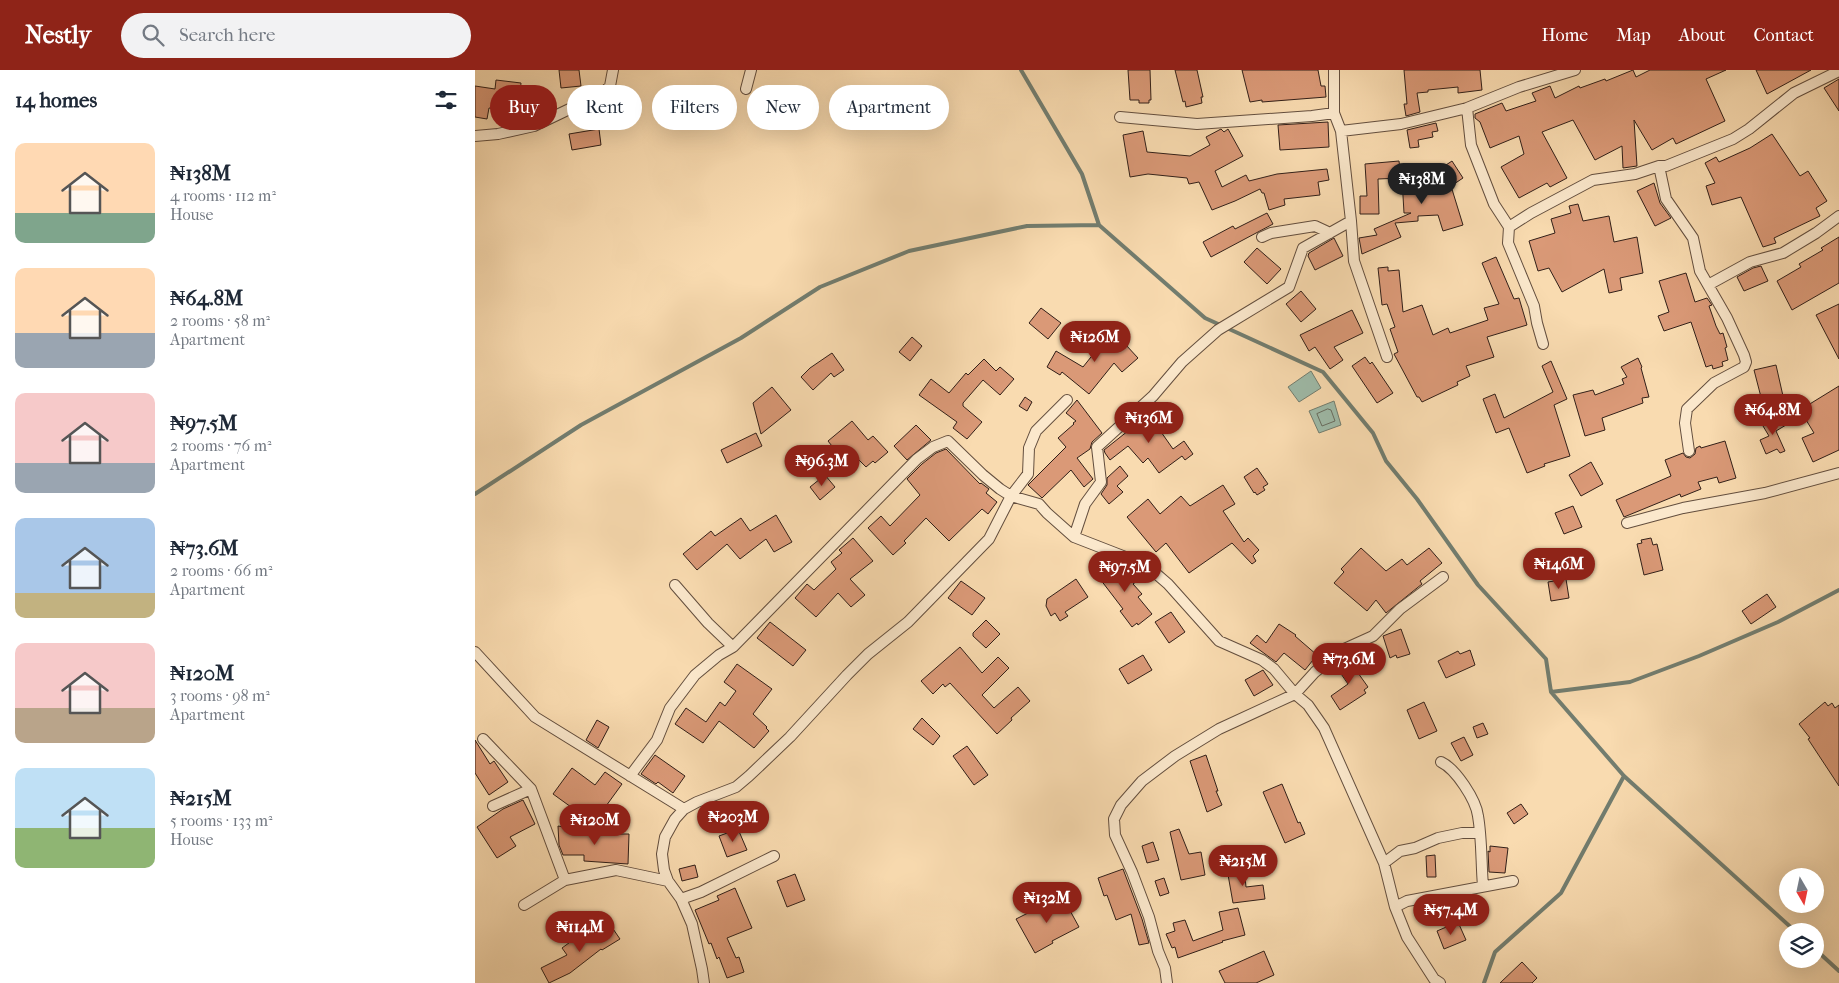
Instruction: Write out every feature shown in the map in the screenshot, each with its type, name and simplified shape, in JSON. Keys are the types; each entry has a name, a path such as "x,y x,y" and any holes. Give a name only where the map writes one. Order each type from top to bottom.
{"street":[{"path":"475,136 534,126 603,93 610,86 613,70"},
{"path":"746,89 751,70"},
{"path":"1334,70 1335,113 1341,132 1354,261 1387,357"},
{"path":"1341,132 1401,124 1467,108 1519,88 1575,70"},
{"path":"1509,226 1593,180 1635,174 1659,166 1666,166 1733,139 1794,94 1839,71"},
{"path":"1467,108 1471,145 1494,204 1509,226 1508,243 1534,306 1543,344"},
{"path":"1120,117 1197,124 1335,113"},
{"path":"1659,166 1666,199 1693,238 1700,271 1727,318 1746,362 1744,367 1713,383 1687,409 1685,423 1689,452"},
{"path":"1708,285 1750,262 1783,253 1816,233 1839,216"},
{"path":"1074,536 1085,504 1101,482 1097,447 1153,396 1182,362 1222,327 1289,287 1303,248 1351,221"},
{"path":"1262,237 1271,233 1315,226 1330,233"},
{"path":"704,983 703,969 692,924 681,898 668,881 661,854 665,837 675,819 684,809 736,787 749,776 789,737 847,674 868,654 908,622 989,539 1011,496 1028,474 1029,448 1036,430 1067,400"},
{"path":"630,776 657,740 670,708 695,675 719,655 733,647 910,466 933,447 948,441 983,475 1011,496 1039,504 1074,536 1146,565 1168,584 1219,641 1262,660 1274,669 1295,694 1308,705 1324,728 1384,863 1395,907 1407,937 1434,979 1440,983"},
{"path":"1627,523 1691,506 1765,493 1839,473"},
{"path":"1167,983 1165,968 1158,951 1149,916 1132,872 1115,836 1114,819 1121,805 1142,781 1175,756 1219,729 1295,694 1315,672 1342,650 1373,636 1400,609 1443,577"},
{"path":"675,585 708,623 733,647"},
{"path":"475,652 535,717 684,809"},
{"path":"483,738 531,789 565,880"},
{"path":"1441,762 1449,766 1466,788 1478,813 1483,886"},
{"path":"493,806 531,789"},
{"path":"1384,863 1400,851 1415,848 1438,838 1462,833 1479,833"},
{"path":"681,898 701,892 774,856"},
{"path":"524,905 565,880 616,870 668,881"},
{"path":"1395,907 1407,901 1513,881"}],"water":[{"path":"1311,371 1321,388 1299,402 1288,387"},
{"path":"1334,401 1341,425 1319,433 1309,411"}],"building":[{"path":"559,70 579,70 581,85 567,85 567,87 561,88"},
{"path":"1128,70 1150,70 1151,100 1149,100 1149,103 1139,103 1139,100 1130,100"},
{"path":"1175,70 1197,70 1203,97 1201,97 1202,103 1186,107"},
{"path":"1242,70 1318,70 1321,86 1325,86 1326,97 1250,102"},
{"path":"1404,70 1480,70 1482,90 1458,93 1458,87 1417,93 1420,112 1406,116 1404,104 1407,104"},
{"path":"1633,70 1636,77 1650,70 1726,70 1706,79 1725,121 1676,144 1673,138 1652,150 1634,120 1637,166 1623,168 1622,146 1595,160 1573,120 1542,132 1567,178 1550,187 1547,183 1519,198 1501,167 1524,154 1519,136 1490,148 1480,122 1475,118 1475,114 1502,103 1506,111 1536,101 1532,93 1550,86 1555,98 1579,86 1580,88 1605,79 1606,81"},
{"path":"1756,70 1811,70 1767,94"},
{"path":"1839,79 1839,111 1824,88"},
{"path":"496,80 521,83 521,85 495,85"},
{"path":"475,86 490,88 490,108 487,119 475,117"},
{"path":"1328,122 1329,147 1280,150 1278,125"},
{"path":"1436,123 1438,131 1432,132 1433,137 1418,140 1419,147 1410,148 1407,130"},
{"path":"1221,129 1224,132 1228,129 1243,156 1215,171 1222,187 1246,175 1249,181 1277,174 1327,169 1329,180 1318,182 1320,195 1284,199 1285,205 1269,210 1264,193 1260,189 1212,210 1199,182 1189,184 1187,178 1148,174 1130,177 1123,135 1143,131 1147,152 1190,156 1210,145 1206,137"},
{"path":"599,130 601,145 572,150 569,134"},
{"path":"1772,134 1800,176 1808,171 1827,201 1816,208 1820,216 1774,238 1776,243 1763,247 1741,197 1712,205 1706,186 1715,183 1705,163 1716,157 1719,162 1750,148"},
{"path":"1399,161 1401,178 1378,179 1379,214 1360,214 1360,196 1367,196 1365,164"},
{"path":"1452,161 1463,178 1451,186 1463,225 1443,231 1438,215 1418,216 1418,221 1395,223 1401,237 1362,254 1359,238 1377,235 1374,229 1411,213 1404,213 1402,179 1417,178 1431,169 1434,173"},
{"path":"1654,183 1660,203 1671,218 1655,226 1637,191"},
{"path":"1578,204 1583,221 1609,216 1614,242 1637,237 1643,273 1620,278 1622,290 1609,293 1604,269 1562,292 1549,268 1538,271 1529,241 1555,233 1551,219 1571,213 1569,206"},
{"path":"1267,213 1273,224 1211,257 1203,242 1233,226 1235,229"},
{"path":"1839,237 1839,283 1792,310 1777,281 1801,267 1799,264 1823,250 1821,248"},
{"path":"1334,238 1343,256 1315,270 1308,256 1309,253"},
{"path":"1257,248 1281,269 1267,284 1244,262"},
{"path":"1496,257 1514,299 1519,298 1527,325 1487,337 1494,357 1466,366 1470,376 1457,382 1458,385 1422,402 1417,397 1394,354 1398,352 1390,329 1395,327 1387,304 1382,305 1378,268 1388,267 1388,271 1399,270 1403,312 1422,305 1433,335 1448,328 1450,333 1488,320 1484,308 1499,304 1482,263"},
{"path":"1761,266 1768,281 1744,291 1737,277 1753,268"},
{"path":"1686,273 1695,302 1707,298 1712,305 1709,306 1716,326 1720,334 1723,333 1727,347 1725,348 1728,360 1722,362 1723,366 1713,369 1712,365 1706,367 1691,322 1664,331 1658,316 1669,312 1659,281"},
{"path":"1301,291 1316,309 1301,322 1286,304"},
{"path":"1839,304 1839,359 1816,315"},
{"path":"1041,308 1061,323 1048,339 1029,323"},
{"path":"1352,310 1363,333 1334,347 1343,360 1330,369 1315,347 1309,351 1300,335"},
{"path":"1113,331 1138,358 1122,372 1114,363 1089,394 1062,372 1060,375 1047,367 1056,351 1083,367 1099,347 1097,345"},
{"path":"912,337 922,346 910,361 899,352"},
{"path":"832,353 844,370 834,377 831,373 813,390 801,377 810,368"},
{"path":"1365,357 1370,364 1372,362 1393,393 1377,403 1352,366"},
{"path":"1638,358 1649,397 1642,398 1643,403 1602,418 1605,430 1585,436 1573,395 1593,390 1595,395 1624,384 1622,379 1627,377 1621,367"},
{"path":"984,359 996,371 1000,367 1014,379 1000,395 983,380 963,403 963,406 982,422 967,439 953,428 957,422 919,395 931,379 949,393 966,373 968,375"},
{"path":"1551,361 1567,399 1554,405 1570,456 1544,464 1545,466 1527,473 1509,428 1496,433 1483,399 1495,394 1504,418 1553,392 1542,366"},
{"path":"1776,365 1783,396 1762,401 1754,370"},
{"path":"1839,386 1839,450 1813,462 1802,438 1814,433 1800,410"},
{"path":"772,387 791,410 761,434 753,403"},
{"path":"1025,397 1032,402 1027,411 1019,406"},
{"path":"1077,400 1102,433 1092,442 1090,449 1077,458 1093,479 1084,487 1071,470 1042,498 1028,485 1066,447 1058,438 1076,421 1066,413"},
{"path":"1154,414 1165,424 1159,429 1173,449 1184,441 1193,454 1185,460 1182,456 1159,473 1148,458 1143,463 1128,446 1110,460 1104,450 1148,415 1150,417"},
{"path":"1780,415 1786,425 1776,431 1785,451 1780,453 1777,449 1766,454 1760,440 1769,436 1763,426"},
{"path":"852,421 868,440 873,436 888,452 875,463 873,461 866,467 852,453 843,460 828,441"},
{"path":"916,425 931,440 907,460 894,446"},
{"path":"756,433 762,446 727,463 721,450"},
{"path":"1725,441 1736,478 1719,483 1717,477 1698,482 1701,489 1681,497 1680,494 1624,517 1616,500 1671,476 1665,460 1683,453 1686,457 1690,458 1695,454 1696,448 1700,446 1701,448"},
{"path":"946,449 980,484 989,489 986,493 997,502 988,514 982,509 949,541 926,518 904,541 906,543 893,555 868,528 881,516 890,526 920,495 907,479 936,453"},
{"path":"1591,462 1603,484 1581,496 1569,475"},
{"path":"1120,466 1128,476 1117,486 1123,492 1109,504 1101,494 1107,485 1107,478"},
{"path":"1257,468 1268,484 1263,487 1265,490 1257,495 1244,477"},
{"path":"825,475 835,487 820,500 810,487"},
{"path":"1223,485 1235,504 1223,511 1244,542 1248,538 1259,550 1253,556 1256,561 1252,564 1232,543 1189,573 1166,543 1156,552 1127,517 1148,499 1160,514 1181,496 1190,506"},
{"path":"1573,506 1582,527 1564,534 1555,513"},
{"path":"776,515 792,542 774,552 766,539 740,559 727,544 697,570 683,554 711,531 715,536 741,518 750,531"},
{"path":"853,538 873,561 850,579 865,595 851,607 838,593 816,617 795,598 807,584 814,590 836,569 831,562 842,553 839,550"},
{"path":"1651,538 1653,545 1657,544 1663,570 1644,575 1637,544 1642,543 1641,540"},
{"path":"1361,548 1386,571 1402,559 1407,565 1429,548 1442,563 1420,581 1422,584 1386,613 1376,600 1367,611 1334,583 1344,572 1341,569"},
{"path":"1116,561 1123,564 1137,581 1133,584 1142,594 1138,597 1152,614 1138,625 1137,623 1132,627 1120,611 1123,609 1097,575"},
{"path":"1076,579 1088,597 1065,612 1068,616 1060,621 1055,613 1051,616 1046,606 1047,599"},
{"path":"1566,579 1569,598 1551,601 1548,582"},
{"path":"961,581 985,598 972,615 948,598"},
{"path":"1767,594 1776,607 1751,624 1742,611"},
{"path":"1171,612 1185,632 1169,643 1155,622"},
{"path":"986,620 1000,634 986,648 973,636 973,633"},
{"path":"770,622 806,650 793,666 757,638"},
{"path":"1279,624 1296,635 1317,655 1305,670 1284,653 1276,662 1250,643 1257,635 1266,643"},
{"path":"1401,629 1410,654 1397,658 1396,655 1390,658 1383,636"},
{"path":"960,647 982,673 998,657 1009,668 982,695 994,708 1018,687 1030,701 997,734 950,683 945,687 943,684 933,694 921,681"},
{"path":"1470,650 1475,665 1446,678 1438,661 1458,651 1460,654"},
{"path":"1143,655 1152,670 1128,684 1119,669"},
{"path":"1346,656 1368,687 1364,690 1366,693 1340,710 1331,696 1348,684 1335,665"},
{"path":"737,664 772,689 753,714 769,731 754,748 719,721 703,743 675,724 686,708 706,722 720,702 725,706 736,691 724,682"},
{"path":"1263,670 1273,685 1254,696 1245,680"},
{"path":"1424,702 1437,731 1419,739 1407,710"},
{"path":"1825,702 1828,706 1832,703 1835,708 1839,705 1839,786 1808,739 1810,738 1799,724"},
{"path":"922,718 940,736 933,745 913,729"},
{"path":"597,720 609,727 598,748 586,740"},
{"path":"1483,723 1488,734 1477,738 1473,727"},
{"path":"1464,737 1473,755 1461,761 1451,743"},
{"path":"475,740 490,764 494,761 508,782 489,795 475,773"},
{"path":"967,746 988,775 974,785 953,756"},
{"path":"655,755 685,776 673,793 658,782 656,784 641,774"},
{"path":"1206,755 1222,805 1207,812 1190,761"},
{"path":"572,768 595,785 605,772 622,784 593,824 586,818 587,815 573,805 571,807 553,794"},
{"path":"1282,784 1298,823 1300,822 1305,834 1285,843 1263,792"},
{"path":"523,800 535,824 510,837 516,846 497,858 477,827 503,809"},
{"path":"1521,804 1528,814 1514,824 1507,813"},
{"path":"558,826 604,834 629,834 628,864 584,861 584,855 563,855 559,845"},
{"path":"738,829 747,850 727,857 719,836"},
{"path":"1179,829 1189,854 1201,852 1205,875 1181,880 1170,832"},
{"path":"1153,842 1159,860 1147,863 1142,846"},
{"path":"1490,846 1508,848 1505,873 1489,872 1488,851 1490,852"},
{"path":"1435,855 1436,877 1427,877 1426,856"},
{"path":"695,865 698,877 682,881 679,869"},
{"path":"1244,867 1246,887 1263,885 1265,899 1233,903 1227,869"},
{"path":"1123,869 1149,943 1139,945 1131,914 1116,920 1107,895 1104,896 1098,878"},
{"path":"795,874 805,900 787,907 777,881"},
{"path":"1164,878 1169,893 1160,896 1155,881"},
{"path":"735,888 752,928 727,938 736,958 739,957 744,972 727,978 719,957 717,959 711,943 709,944 695,910 719,900 717,896"},
{"path":"1062,896 1079,927 1052,941 1053,943 1035,953 1016,919"},
{"path":"1238,908 1245,935 1222,941 1178,958 1175,947 1172,948 1166,934 1175,931 1173,923 1185,920 1193,941 1223,930 1219,912"},
{"path":"1458,922 1466,940 1444,949 1437,931"},
{"path":"609,923 620,939 601,949 570,973 549,983 541,968 567,955 562,948 577,937 580,941"},
{"path":"1264,951 1274,975 1256,983 1225,983 1219,971"},
{"path":"1522,962 1537,978 1532,983 1500,983"}],"waterway":[{"path":"1021,70 1082,174 1099,225 1205,318 1323,372 1373,433 1386,461 1417,499 1478,585 1546,659 1551,692 1624,776 1786,923"},
{"path":"475,494 581,425 741,338 820,287 909,251 1027,226 1099,225"},
{"path":"1551,692 1630,682 1699,656 1778,622 1839,590"},
{"path":"1484,983 1495,952 1561,893 1624,776"},
{"path":"1824,957 1839,971"}]}
